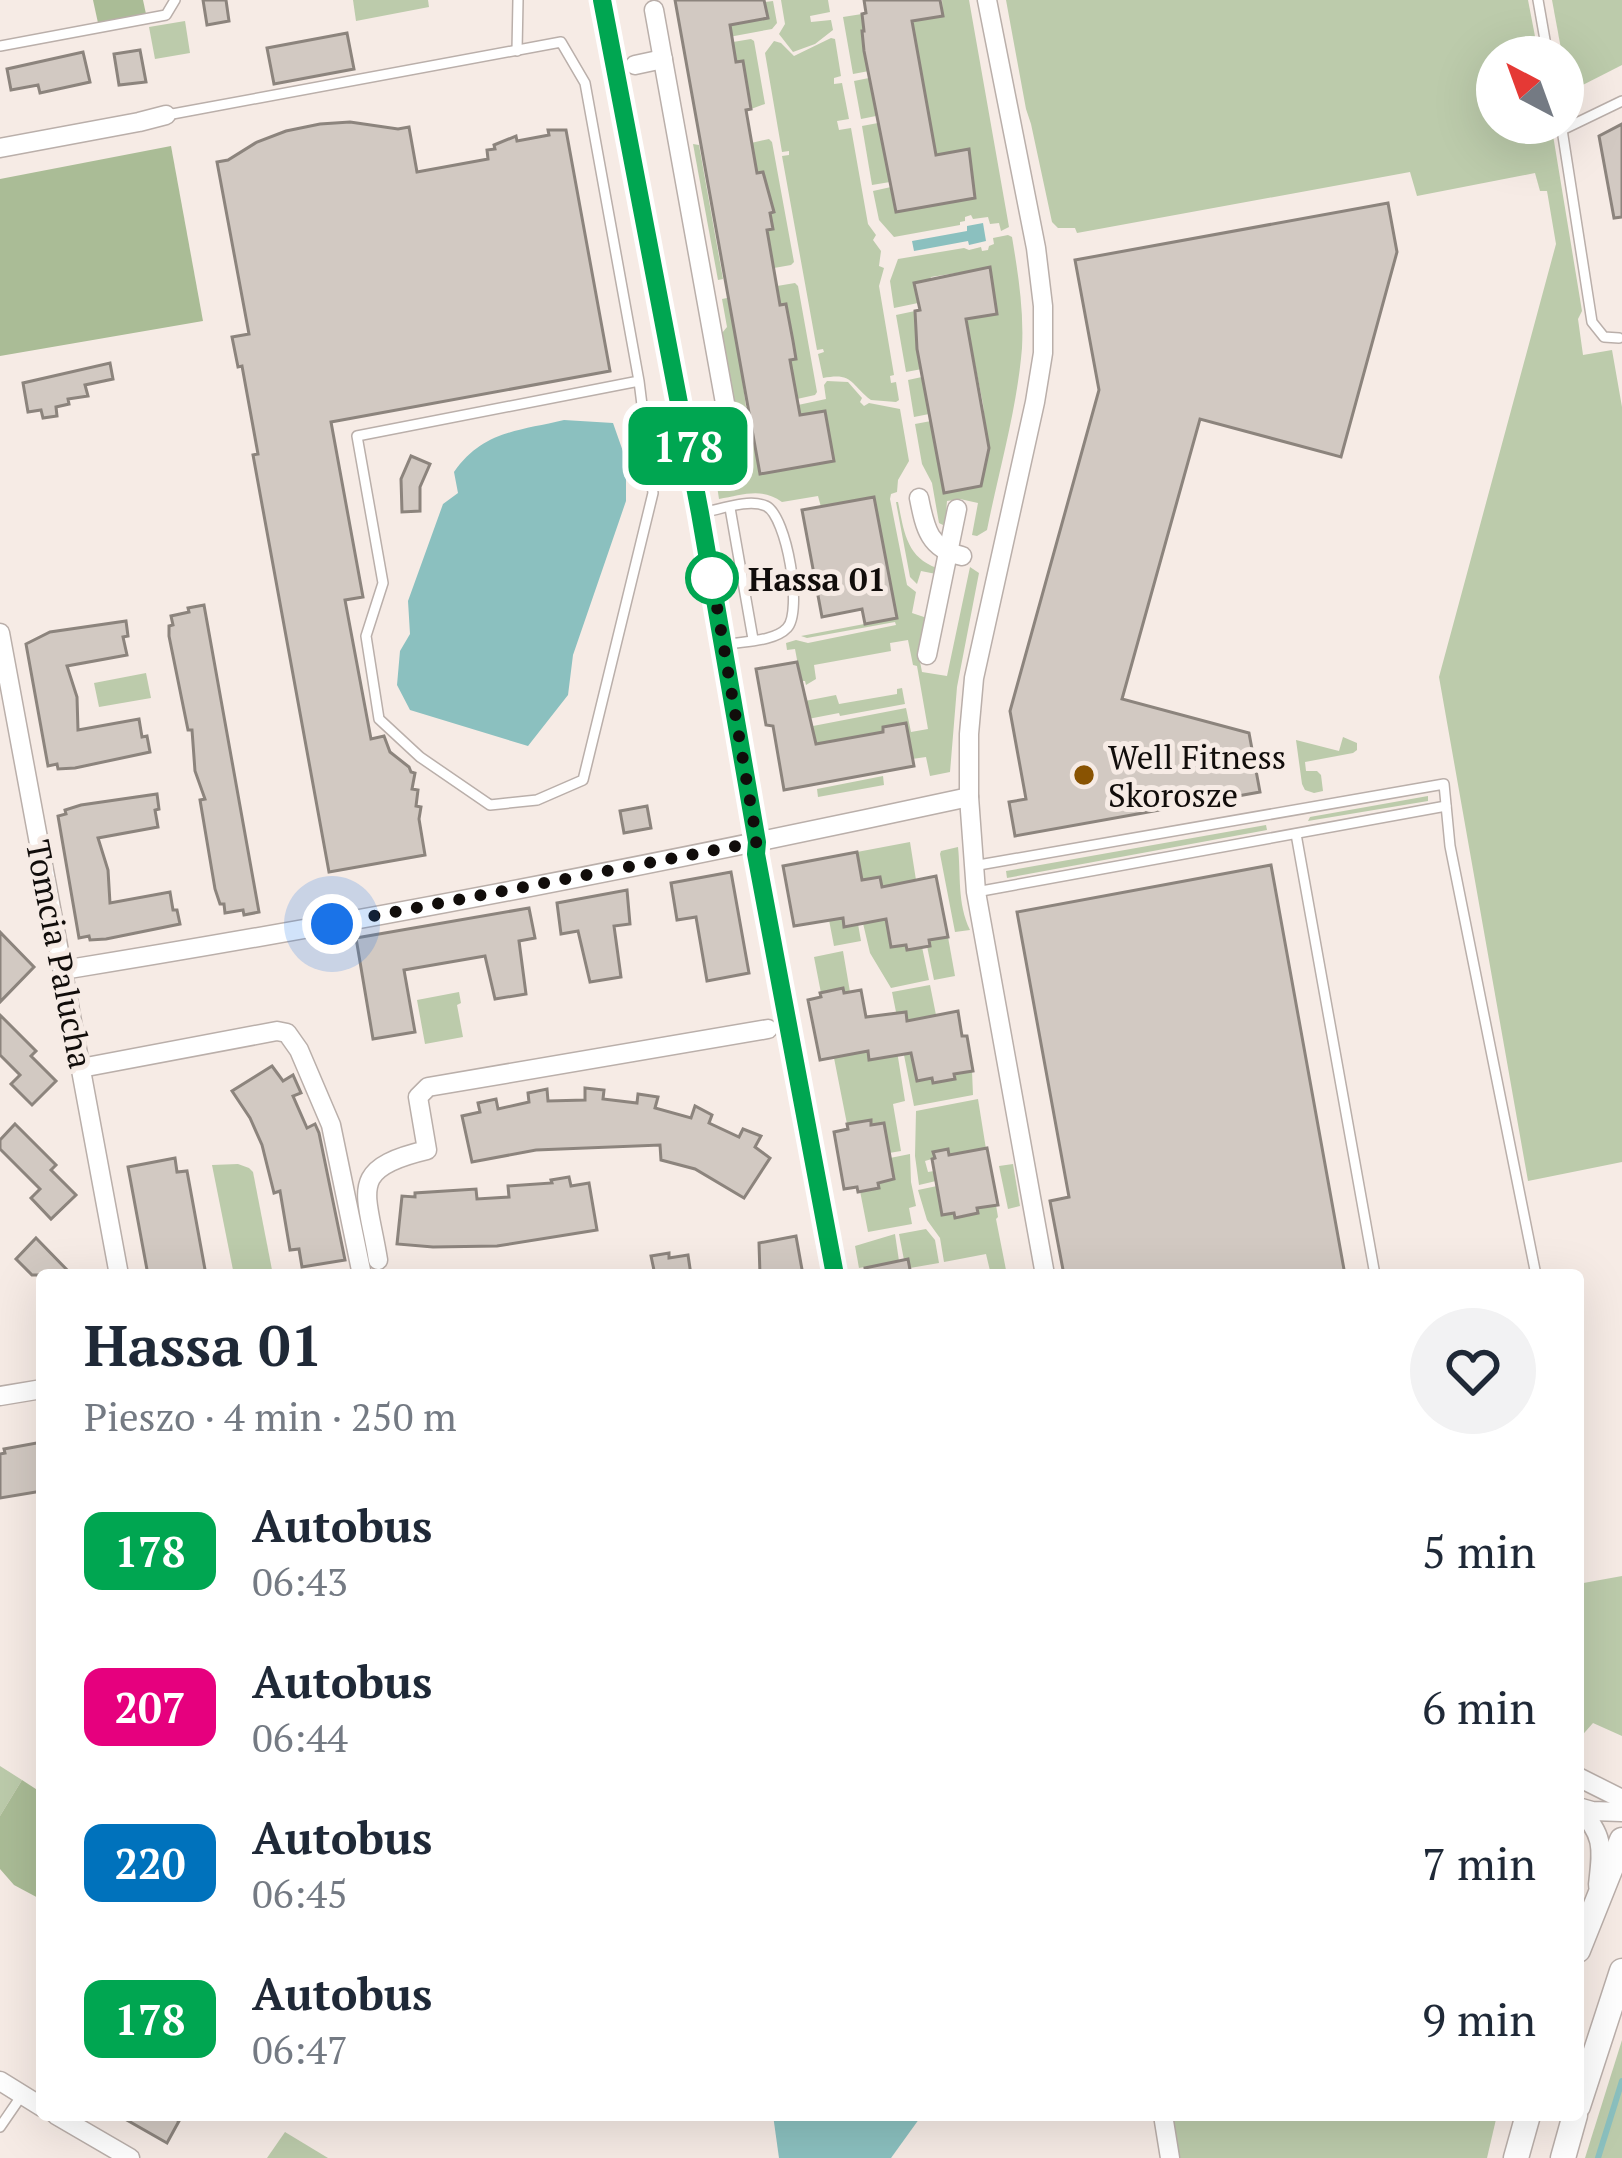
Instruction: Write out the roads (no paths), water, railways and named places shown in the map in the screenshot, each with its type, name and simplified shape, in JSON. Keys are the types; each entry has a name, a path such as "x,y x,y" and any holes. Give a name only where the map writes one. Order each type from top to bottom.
{"main road":[{"path":"1584,1934 1622,1840"},
{"path":"1584,2088 1622,1972"},
{"path":"1516,2158 1526,2121"},
{"path":"1563,2158 1573,2121"}],"street":[{"path":"602,0 625,67 697,443 700,513 756,854 834,1269"},
{"path":"987,0 1043,306 1035,402 974,678 969,734 973,866 1044,1269"},
{"path":"654,10 663,59 687,137 738,475"},
{"path":"625,67 663,59"},
{"path":"0,148 166,115"},
{"path":"697,443 730,436"},
{"path":"919,498 928,537 955,555"},
{"path":"927,655 955,555 957,509"},
{"name":"Tomcia Palucha","path":"0,633 117,1269"},
{"path":"63,970 288,933 970,797"},
{"path":"378,1260 367,1185 376,1168 393,1158 428,1150 418,1097 428,1087 768,1029"},
{"path":"81,1067 277,1031 287,1033 331,1125 361,1269"},
{"path":"0,1396 36,1390"},
{"path":"1584,1778 1622,1780"},
{"path":"1584,1779 1622,1798"},
{"path":"1584,1809 1622,1812"},
{"path":"1584,1813 1595,1825 1602,1846 1597,1898"},
{"path":"0,2081 36,2103"},
{"path":"66,2121 130,2158"},
{"path":"1163,2121 1170,2158"}],"lane":[{"path":"0,46 166,15 175,0"},
{"path":"517,51 518,0"},
{"path":"1538,0 1544,36"},
{"path":"166,115 561,42 585,83 639,381 653,493 583,780 537,800 490,806 421,757 379,719 366,636 383,583 357,436 639,381"},
{"path":"1584,117 1622,101"},
{"path":"1565,144 1592,322 1604,337 1618,338"},
{"path":"700,513 748,504 766,506 782,526 795,613 778,635 723,645"},
{"path":"730,508 753,639"},
{"path":"973,866 1444,784 1450,846 1535,1269"},
{"path":"976,892 1445,806"},
{"path":"1297,834 1374,1269"},
{"path":"0,2127 22,2095"}],"water":[{"path":"983,223 986,241 914,251 912,241 967,231 967,226"},
{"path":"564,420 613,423 626,460 626,501 573,655 568,695 528,746 410,710 397,685 400,651 410,634 408,601 443,504 458,493 454,472 489,440"},
{"path":"774,2121 918,2121 891,2158 779,2158"}],"waterway":[{"path":"1598,2158 1622,2081"}],"place":[{"name":"Hassa 01","path":"712,578"},
{"name":"Well Fitness Skorosze","path":"1084,775"}]}
